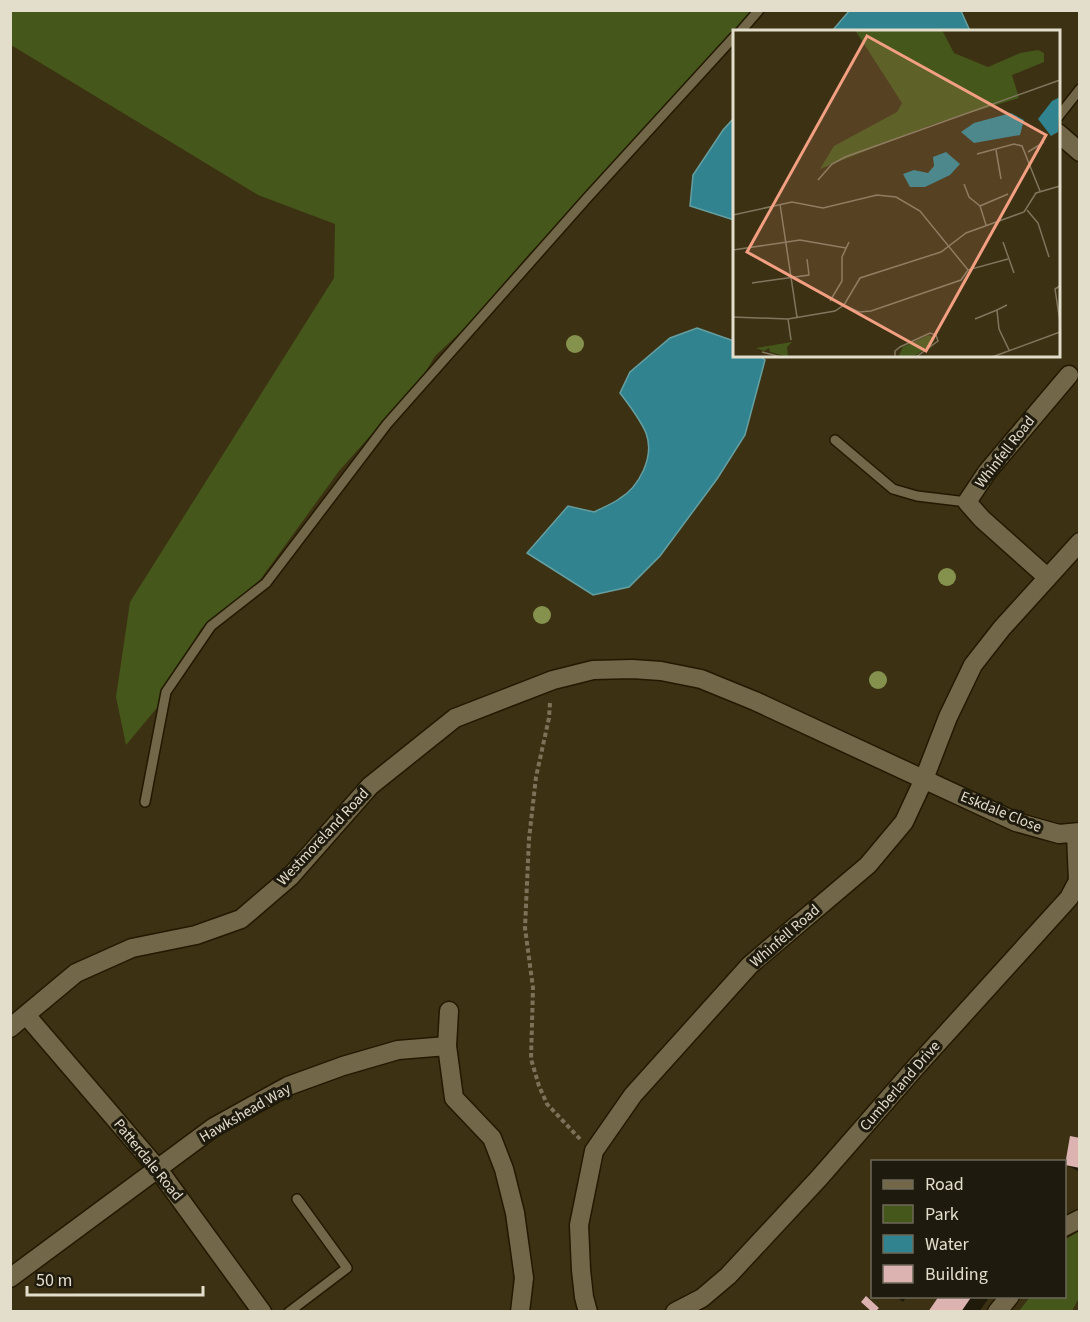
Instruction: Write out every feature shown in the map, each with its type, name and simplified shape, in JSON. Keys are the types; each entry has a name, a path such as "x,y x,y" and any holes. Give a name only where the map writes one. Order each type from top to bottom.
{"street":[{"path":"1060,134 1080,152"},
{"name":"Whinfell Road","path":"1047,577 982,519 968,502 987,472 1069,375"},
{"name":"Whinfell Road","path":"588,1311 581,1270 579,1225 594,1151 633,1095 750,965 868,866 904,822 924,779 948,717 973,665 1002,628 1080,542"},
{"name":"Westmoreland Road","path":"10,1028 76,973 132,948 196,935 241,918 290,876 370,786 455,718 552,680 593,670 632,669 661,671 702,679 755,700 924,779"},
{"name":"Eskdale Close","path":"924,779 1038,830 1059,834 1078,833"},
{"name":"Cumberland Drive","path":"675,1311 702,1298 728,1276 820,1177 1069,898 1078,881 1078,833"},
{"path":"449,1011 447,1046 454,1098 492,1138 504,1169 515,1213 524,1278 520,1311"},
{"name":"Patterdale Road","path":"26,1015 158,1169 262,1311"},
{"name":"Hawkshead Way","path":"10,1278 214,1127 288,1086 343,1066 398,1050 447,1046"},
{"path":"1066,1226 1080,1219"},
{"path":"997,1311 1008,1298"}],"lane":[{"path":"742,30 759,10"},
{"path":"145,802 166,692 211,626 266,583 387,424 588,197 733,39"},
{"path":"1060,116 1080,88"},
{"path":"835,440 893,489 917,496 968,502"},
{"path":"289,1311 347,1268 297,1199"}],"path":[{"path":"552,680 549,718 536,777 529,839 525,928 533,988 531,1059 547,1104 594,1151"}],"green space":[{"path":"11,10 765,11 745,30 733,30 733,42 530,253 466,327 435,356 414,391 387,417 339,471 260,580 201,629 156,709 126,745 116,697 130,602 334,278 335,224 258,195 11,45"},
{"path":"1079,1231 1079,1298 1072,1311 1019,1311 1029,1298 1066,1298 1066,1239"}],"water":[{"path":"850,10 961,11 970,30 833,30"},
{"path":"733,119 733,220 690,206 693,175"},
{"path":"697,328 733,341 733,357 761,357 765,360 745,435 717,479 660,556 629,587 593,595 527,553 568,506 594,512 626,494 639,479 647,461 648,442 641,423 620,393 630,372 670,338"}],"building":[{"path":"1070,1136 1080,1138 1080,1168 1066,1165"},
{"path":"866,1296 879,1308 875,1312 861,1302"},
{"path":"938,1298 971,1298 961,1312 928,1312"}]}
